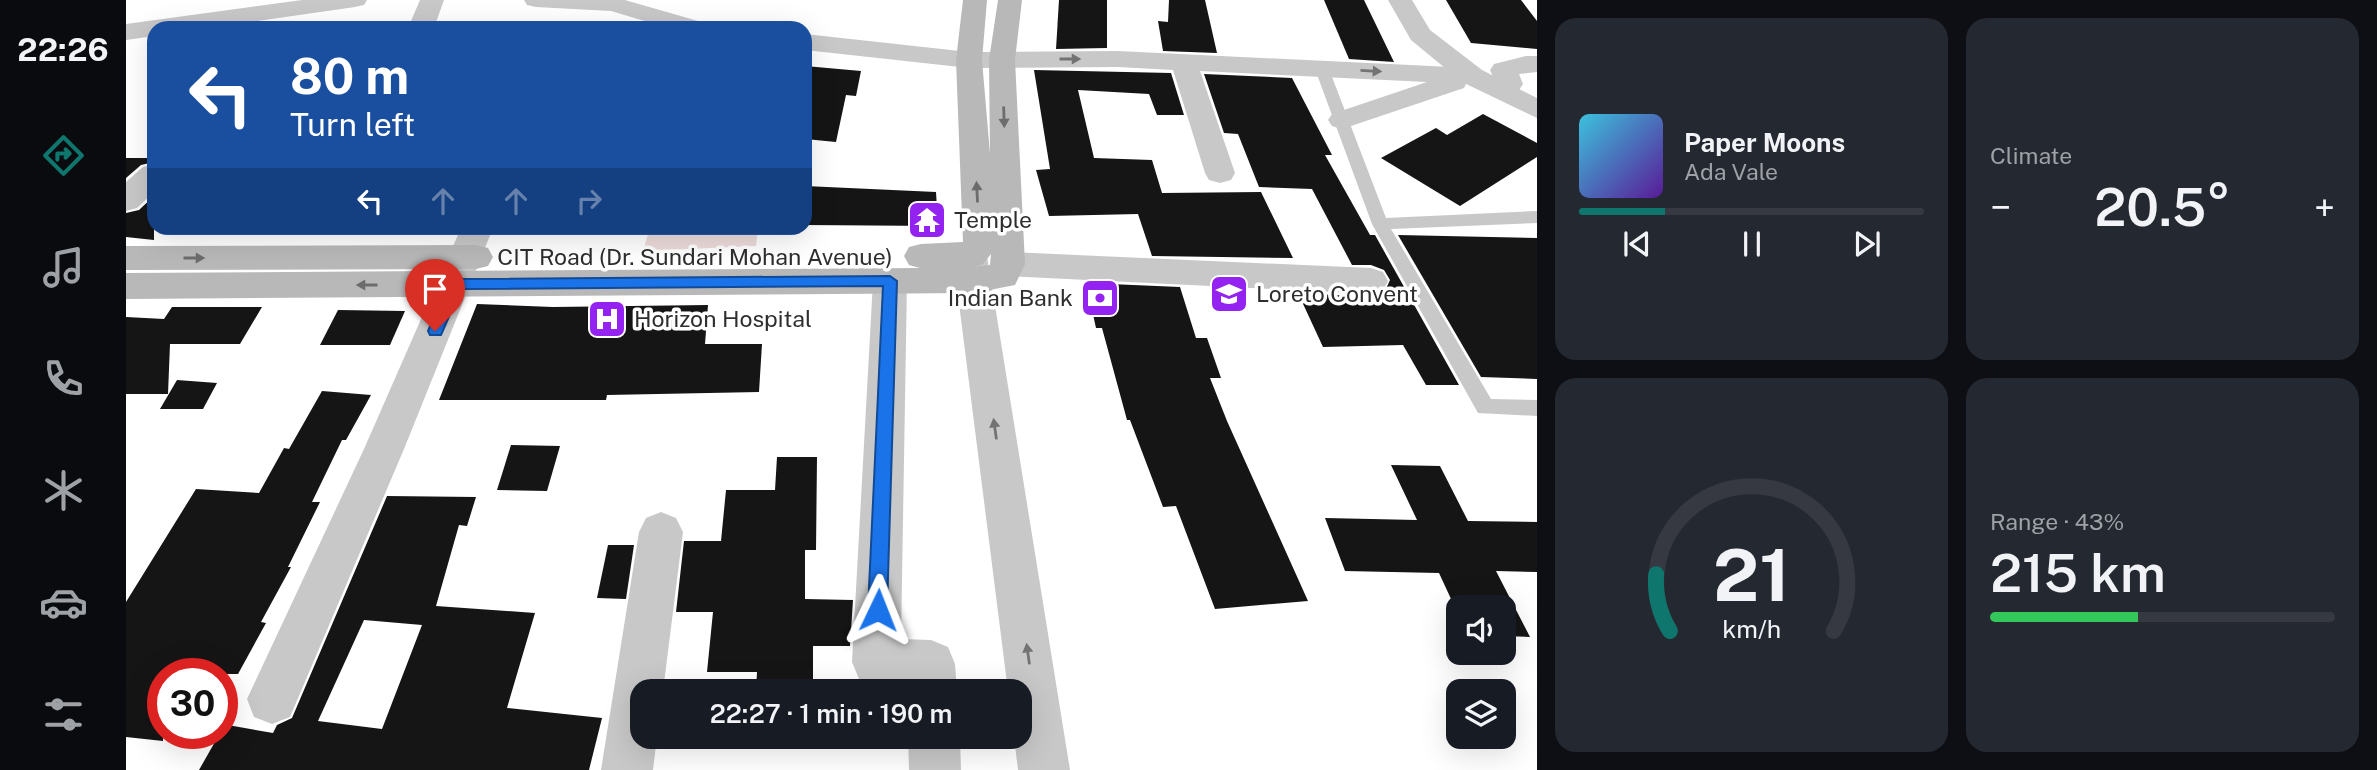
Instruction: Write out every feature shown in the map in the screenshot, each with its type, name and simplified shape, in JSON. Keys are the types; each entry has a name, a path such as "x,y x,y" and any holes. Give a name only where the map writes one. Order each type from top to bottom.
{"main road":[{"path":"975,0 970,60 980,245 984,267"},
{"path":"984,267 1002,60 1010,0"},
{"name":"CIT Road (Dr. Sundari Mohan Avenue)","path":"126,258 466,256 984,267"},
{"name":"CIT Road (Dr. Sundari Mohan Avenue)","path":"126,286 466,256 890,281 984,267"}],"street":[{"path":"251,21 285,18 355,0"},
{"path":"424,21 432,0"},
{"path":"536,0 612,4 672,21"},
{"path":"1400,0 1420,35 1537,109"},
{"path":"566,21 576,1"},
{"path":"126,32 147,30"},
{"path":"812,43 970,60 1118,59 1322,69 1537,89"},
{"path":"1184,62 1220,173"},
{"path":"1342,120 1493,83 1504,70 1537,64"},
{"path":"126,200 147,180"},
{"path":"272,699 466,256"},
{"path":"1044,770 984,267 1371,281"},
{"path":"890,281 876,662 931,664 932,679"},
{"path":"627,770 661,532"},
{"path":"935,749 936,770"}],"lane":[{"path":"1322,69 1380,223 1485,407 1537,408"},
{"path":"1380,223 1537,218"}],"shaded area":[{"path":"648,235 757,235 756,246 643,251"}],"building":[{"path":"1059,0 1107,0 1107,48 1056,49"},
{"path":"1169,0 1205,0 1217,53 1163,51 1158,21 1168,22"},
{"path":"1324,0 1364,0 1394,62 1349,59"},
{"path":"1446,0 1521,0 1537,21 1537,49 1471,43"},
{"path":"812,67 861,71 856,96 846,95 836,142 812,140"},
{"path":"1034,70 1171,73 1184,115 1157,115 1149,94 1078,90 1094,158 1152,160 1162,193 1261,192 1293,258 1152,256 1138,214 1049,216 1036,170 1050,169"},
{"path":"1204,74 1292,78 1332,155 1325,155 1370,235 1375,235 1459,385 1426,385 1403,345 1323,347 1298,293 1371,297 1385,291 1390,280 1384,270 1371,265 1352,265 1312,189 1259,187 1238,134 1224,133"},
{"path":"1483,114 1537,143 1537,157 1460,206 1381,158 1436,128 1447,135"},
{"path":"126,158 147,158 147,164 141,165 126,178"},
{"path":"812,186 936,192 938,226 812,225"},
{"path":"147,203 147,235 154,235 154,240 126,237 126,213 139,210"},
{"path":"1398,235 1537,238 1537,379 1481,377"},
{"path":"1086,283 1180,287 1196,338 1207,338 1221,378 1210,378 1227,421 1308,601 1215,609 1176,506 1163,507 1130,420 1127,420 1102,328 1096,328"},
{"path":"477,304 553,307 708,305 705,344 762,344 759,392 607,395 606,400 439,400"},
{"path":"172,307 262,307 240,344 170,344 168,394 126,394 126,317 164,319"},
{"path":"338,310 405,311 390,345 320,345"},
{"path":"177,380 217,383 203,409 160,409"},
{"path":"322,391 371,395 346,440 342,440 312,502 320,502 288,567 291,567 261,622 266,623 238,674 238,658 147,658 147,739 126,737 126,602 196,489 259,493 284,448 289,449"},
{"path":"511,445 560,446 547,491 497,490"},
{"path":"777,457 817,457 816,550 805,550 805,599 853,600 850,646 813,646 813,679 757,679 757,672 707,672 713,612 676,612 684,541 721,541 726,490 775,490"},
{"path":"1391,465 1440,466 1468,521 1537,522 1537,572 1496,571 1508,595 1449,595 1439,573 1345,571 1325,518 1417,520"},
{"path":"387,496 476,497 467,526 459,525 436,606 535,613 507,708 602,718 589,770 199,770 211,749 238,749 238,727 273,733 277,725 292,718","holes":["364,620 422,625 382,729 318,721"]},
{"path":"608,545 634,545 626,599 597,598"},
{"path":"1516,610 1530,637 1516,636"}],"place":[{"name":"Temple","path":"927,220"},
{"name":"Loreto Convent","path":"1229,294"},
{"name":"Indian Bank","path":"1100,298"},
{"name":"Horizon Hospital","path":"607,319"}],"route":[{"path":"435,331 456,284 890,281 878,610"}]}
